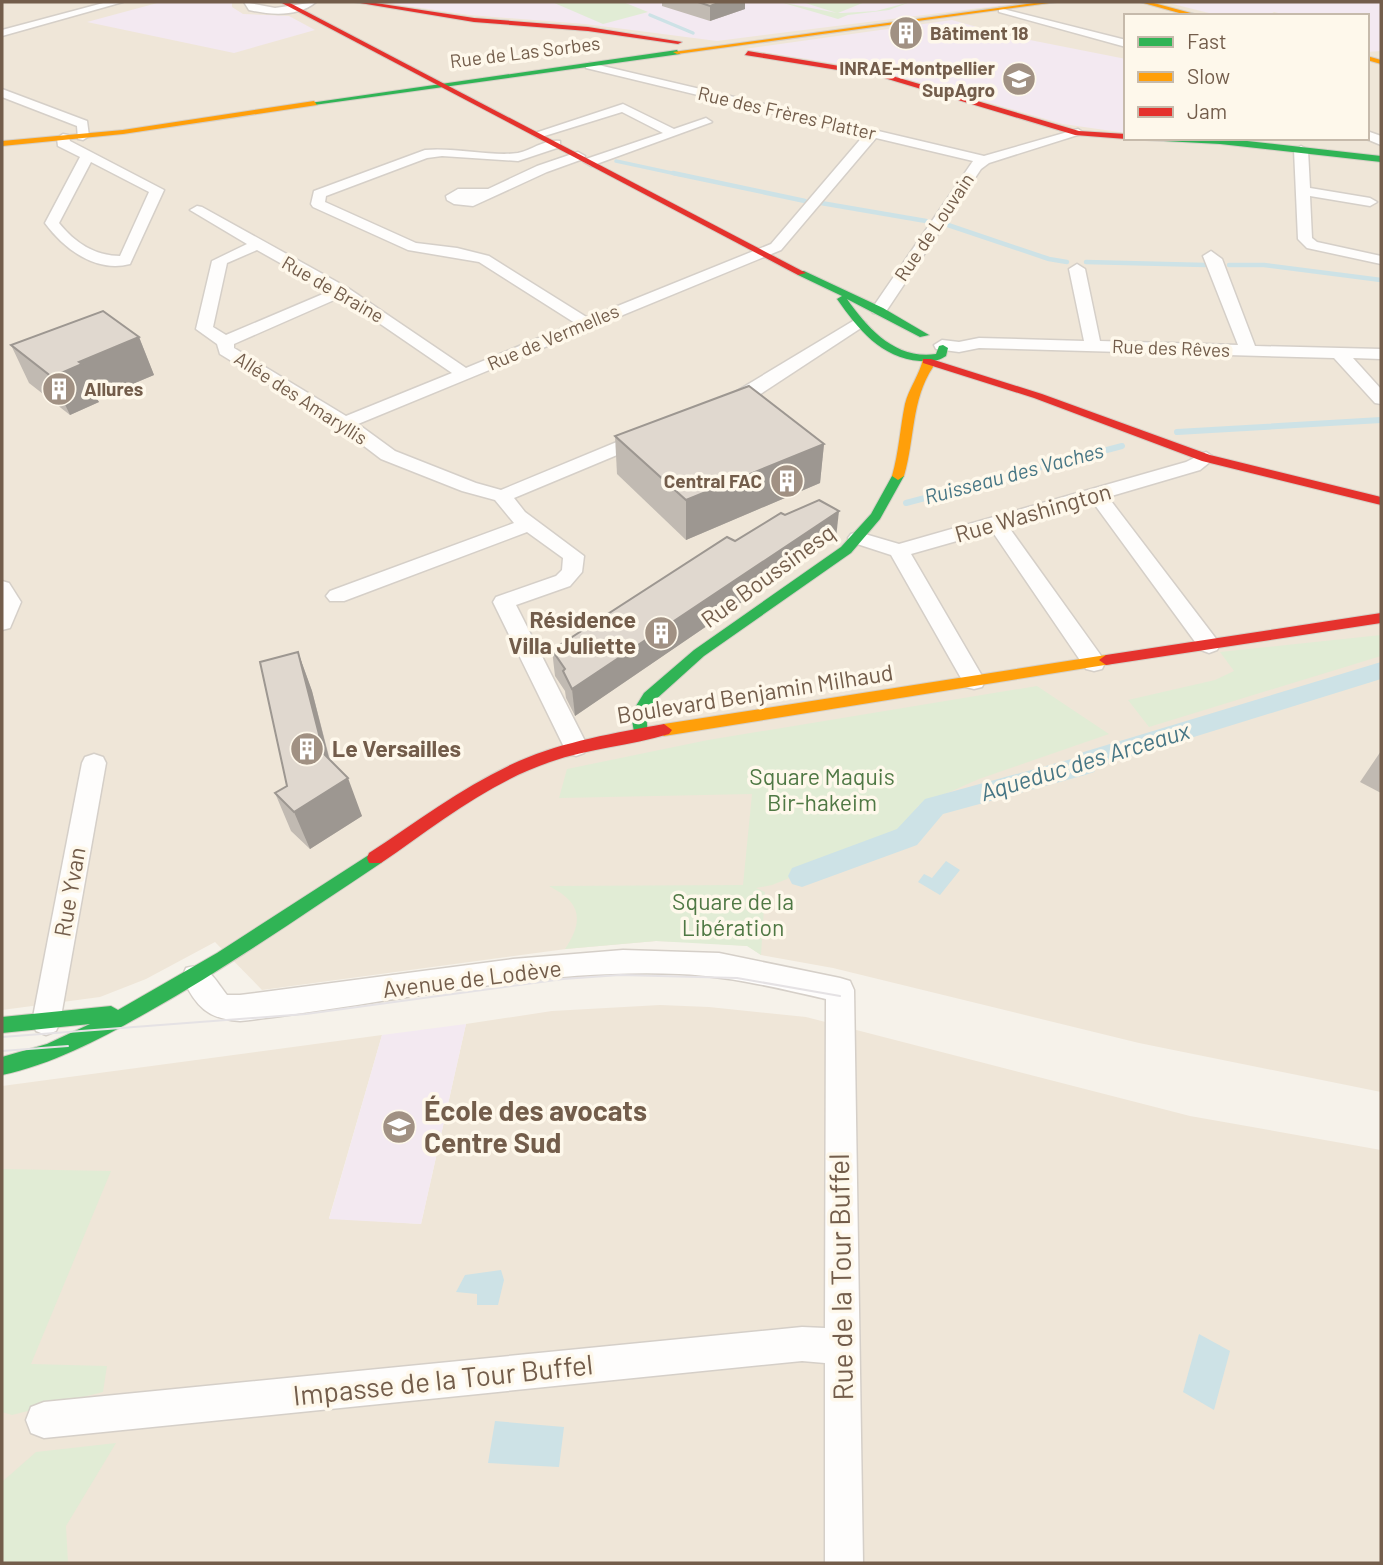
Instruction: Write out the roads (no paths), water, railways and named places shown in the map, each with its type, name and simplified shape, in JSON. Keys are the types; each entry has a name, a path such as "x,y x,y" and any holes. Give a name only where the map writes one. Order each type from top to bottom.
{"street":[{"path":"63,2 81,12"},
{"path":"4,33 118,2"},
{"path":"249,2 249,6 260,10 297,4 440,84 838,293 879,310 1038,396"},
{"path":"358,2 474,20 588,29 882,75 1079,132 1124,137"},
{"name":"Rue de Las Sorbes","path":"2,144 285,109 440,84 1054,2"},
{"path":"1143,2 1191,14"},
{"path":"1003,10 1124,43"},
{"name":"Rue des Frères Platter","path":"590,66 873,132 980,163"},
{"path":"2,93 83,124 83,136"},
{"path":"538,134 623,108 673,133"},
{"path":"490,193 542,169 671,136 706,122"},
{"name":"Rue de Vermelles","path":"345,423 776,247 785,240 873,132"},
{"name":"Rue de Louvain","path":"879,310 980,163 1079,132"},
{"path":"63,138 63,142 157,190 125,261 106,262 65,242 52,223 88,155"},
{"path":"1195,140 1381,159"},
{"path":"518,157 555,144"},
{"path":"1301,150 1305,239 1312,245 1381,260"},
{"path":"542,169 518,157 425,153 319,194 318,204 397,242 484,259 585,323"},
{"path":"1304,191 1370,202"},
{"name":"Rue de Braine","path":"197,210 342,291 464,374"},
{"path":"225,342 204,328 220,261 256,245"},
{"path":"1211,256 1248,350"},
{"path":"1077,268 1093,346"},
{"name":"Allée des Amaryllis","path":"342,291 225,342 226,350 345,423 388,455 469,487 502,496"},
{"path":"838,293 858,323 895,351 910,358 1038,396 1206,458 1381,501"},
{"path":"712,409 750,393 858,323"},
{"path":"895,351 894,345 901,337 924,335"},
{"name":"Rue des Rêves","path":"942,345 959,347 979,343 1381,354"},
{"name":"Rue Boussinesq","path":"640,734 637,715 640,709 667,680 712,644 845,551 877,514 898,473 908,439 908,400 914,383 928,367 927,361 941,356 944,351 942,345"},
{"path":"1339,353 1381,398"},
{"path":"750,393 769,409"},
{"path":"576,747 504,602 564,581 572,572 574,556 518,516 502,496 662,429"},
{"name":"Rue Washington","path":"899,551 1193,466 1206,458"},
{"path":"1097,495 1209,645"},
{"path":"337,596 529,524"},
{"path":"997,524 1094,663"},
{"path":"858,538 899,551 974,681"},
{"path":"2,588 9,602 2,623"},
{"name":"Boulevard Benjamin Milhaud","path":"196,977 476,791 525,765 576,747 640,734 1381,618"},
{"name":"Rue Yvan","path":"46,1022 94,763"},
{"name":"Avenue de Lodève","path":"196,977 220,1007 240,1008 555,967 618,962 725,965 840,990"},
{"path":"2,1066 29,1061 68,1046 196,977"},
{"name":"Rue de la Tour Buffel","path":"840,990 839,1149 844,1563"},
{"path":"2,1024 125,1013"},
{"name":"Impasse de la Tour Buffel","path":"44,1420 802,1345 843,1347"}],"waterway":[{"path":"650,15 693,33"},
{"name":"Ruisseau des Vaches","path":"616,161 681,175"},
{"name":"Ruisseau des Vaches","path":"673,173 805,201"},
{"name":"Ruisseau des Vaches","path":"821,203 926,221"},
{"name":"Ruisseau des Vaches","path":"945,224 1049,259 1067,262"},
{"name":"Ruisseau des Vaches","path":"1086,262 1205,265"},
{"name":"Ruisseau des Vaches","path":"1229,265 1264,265 1381,280"},
{"name":"Ruisseau des Vaches","path":"1177,432 1381,420"},
{"name":"Ruisseau des Vaches","path":"906,503 1122,446"},
{"name":"Aqueduc des Arceaux","path":"802,876 907,837 934,806 1085,765 1086,761 1381,670"}],"tram line":[{"path":"2,1037 306,1014 563,979 620,975 737,978 840,996"},
{"path":"2,1051 68,1046"}],"place":[{"name":"Bâtiment 18","path":"906,33"},
{"name":"INRAE-Montpellier SupAgro","path":"1019,79"},
{"name":"Allures","path":"59,389"},
{"name":"Central FAC","path":"787,481"},
{"name":"Résidence Villa Juliette","path":"661,633"},
{"name":"Le Versailles","path":"307,749"},
{"name":"École des avocats Centre Sud","path":"399,1127"}],"park label":[{"name":"Square Maquis Bir-hakeim","path":"822,790"},
{"name":"Square de la Libération","path":"733,915"}]}
